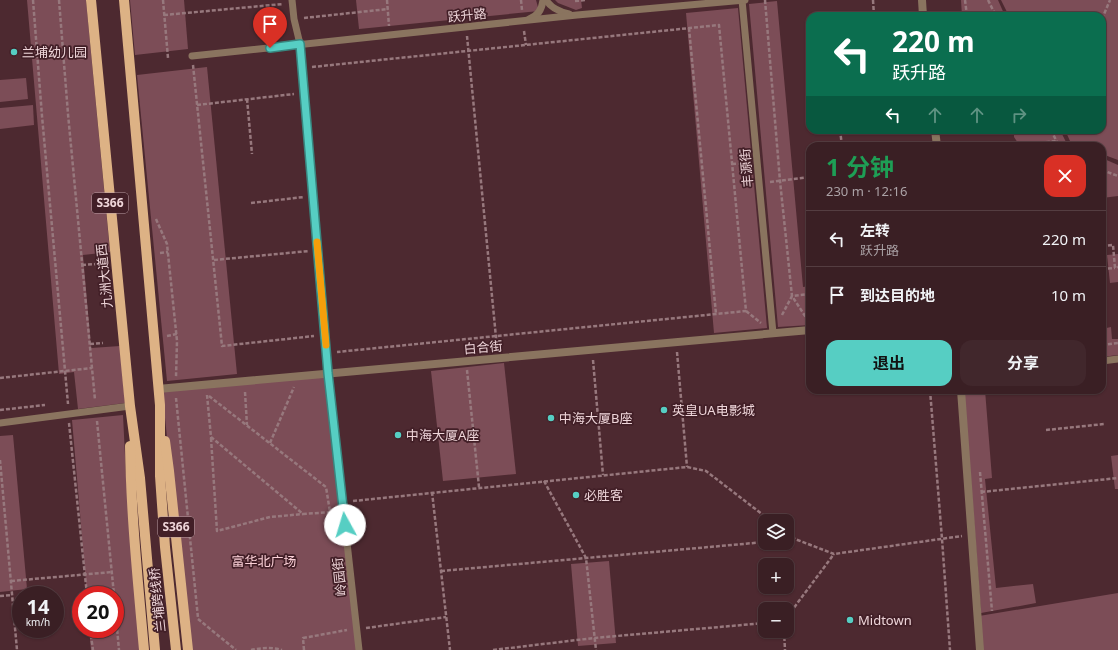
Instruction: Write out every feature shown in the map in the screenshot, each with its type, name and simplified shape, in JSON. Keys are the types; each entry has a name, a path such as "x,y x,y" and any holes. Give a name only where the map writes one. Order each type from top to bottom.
{"main road":[{"name":"九洲大道西","path":"91,0 130,406 140,478 146,550"},
{"name":"S366","path":"124,0 158,389 170,471 188,650"},
{"name":"兰埔跨线桥","path":"160,405 160,476 165,547 176,650"},
{"name":"S366","path":"130,406 131,478 134,536 144,650"},
{"name":"兰埔跨线桥","path":"146,550 155,650"}],"street":[{"path":"922,0 923,12"},
{"name":"白合街","path":"158,389 806,330"},
{"path":"961,394 980,650"}],"lane":[{"path":"523,21 532,18 539,12 543,0"},
{"path":"546,0 556,10 567,14 577,15"},
{"name":"丰源街","path":"742,0 773,333"},
{"name":"跃升路","path":"192,56 577,15 745,0"},
{"name":"岭园街","path":"292,1 294,19 300,44 326,353 359,650"},
{"path":"1106,360 1118,359"},
{"path":"0,423 130,406"}],"path":[{"path":"32,0 65,371 86,586"},
{"path":"59,0 68,114 113,586"},
{"path":"162,0 168,58"},
{"path":"387,0 390,35"},
{"path":"575,1 586,0"},
{"path":"765,0 780,181 792,296 806,294"},
{"path":"873,0 874,12"},
{"path":"965,0 966,12"},
{"path":"988,0 994,12"},
{"path":"1105,12 1110,0"},
{"path":"164,15 292,1"},
{"path":"294,19 388,9"},
{"path":"302,68 719,25 746,311 326,353"},
{"path":"467,27 498,358"},
{"path":"689,28 716,314"},
{"path":"192,56 222,346 325,335"},
{"path":"198,105 304,93"},
{"path":"247,100 252,154"},
{"path":"1048,142 1057,141 1053,134"},
{"path":"732,164 757,162"},
{"path":"1106,172 1118,176"},
{"path":"759,183 806,178"},
{"path":"251,203 313,196"},
{"path":"156,218 167,244 178,341 175,387 199,626"},
{"path":"1106,246 1113,245 1117,267 1106,268"},
{"path":"214,260 318,250"},
{"path":"160,253 168,252"},
{"path":"82,265 96,264"},
{"path":"167,336 177,334"},
{"path":"676,342 687,467"},
{"path":"90,344 103,343"},
{"path":"1106,344 1118,343"},
{"path":"592,349 603,475"},
{"path":"466,361 479,487"},
{"path":"0,378 92,368"},
{"path":"270,443 299,376"},
{"path":"244,381 248,426"},
{"path":"207,384 217,531 270,517 343,511"},
{"path":"207,394 326,487 330,512"},
{"path":"930,394 950,650"},
{"path":"0,410 45,405"},
{"path":"1046,430 1104,424"},
{"path":"211,437 303,514"},
{"path":"0,460 12,595 0,596"},
{"path":"342,502 687,467 706,471 762,514"},
{"path":"979,468 992,611"},
{"path":"969,493 1118,478"},
{"path":"544,481 586,558 596,650"},
{"path":"432,492 450,650"},
{"path":"795,539 834,554 972,535"},
{"path":"441,571 758,543"},
{"path":"794,608 834,554"},
{"path":"11,581 112,572"},
{"path":"304,650 303,638 356,629 446,617"},
{"path":"198,619 236,650"},
{"path":"493,650 594,638 758,624"},
{"path":"16,638 17,650"},
{"path":"91,638 92,650"},
{"path":"118,638 119,650"},
{"path":"784,638 785,650"},
{"path":"251,650 259,648 277,648 282,650"}],"green space":[{"path":"27,0 86,0 110,252 83,255 91,348 120,346 125,403 78,409 74,372 59,374"},
{"path":"130,0 184,0 188,49 135,55"},
{"path":"356,0 536,0 539,11 359,29"},
{"path":"555,0 581,0 582,8 576,10 558,3"},
{"path":"961,0 998,0 1003,12 962,12"},
{"path":"1001,0 1118,0 1118,160 1106,156 1106,142 1073,142 1070,141 1067,134 1106,134 1106,12 1007,12"},
{"path":"777,1 803,287 806,287 806,325 778,327 749,4"},
{"path":"738,8 767,328 714,333 686,13"},
{"path":"207,67 237,374 167,381 137,75"},
{"path":"26,78 28,99 0,102 0,80"},
{"path":"33,105 34,125 0,129 0,108"},
{"path":"1014,134 1062,134 1066,142 1017,142"},
{"path":"1106,160 1118,165 1118,196 1106,198"},
{"path":"1118,254 1118,282 1110,283 1107,255"},
{"path":"1111,327 1112,339 1118,339 1118,355 1106,356 1106,328"},
{"path":"504,363 516,474 443,481 431,371"},
{"name":"富华北广场","path":"328,374 358,650 189,650 162,389"},
{"path":"964,394 985,394 992,478 985,479 996,588 1033,584 1036,603 981,613"},
{"path":"123,415 126,476 142,650 91,650 90,638 124,638 124,586 86,586 72,420"},
{"path":"13,435 27,586 12,586 12,591 0,592 0,436"},
{"path":"1118,455 1118,489 1115,489 1111,456"},
{"path":"609,561 616,643 578,646 571,564"},
{"path":"1118,593 1118,650 981,650 979,616"}],"slow traffic":[{"path":"317,242 326,345"}],"place":[{"name":"兰埔幼儿园","path":"14,52"},
{"name":"英皇UA电影城","path":"664,410"},
{"name":"中海大厦B座","path":"551,418"},
{"name":"中海大厦A座","path":"398,435"},
{"name":"必胜客","path":"576,495"},
{"name":"Midtown","path":"850,620"}],"route":[{"path":"270,48 300,44 328,373 345,525"}]}
